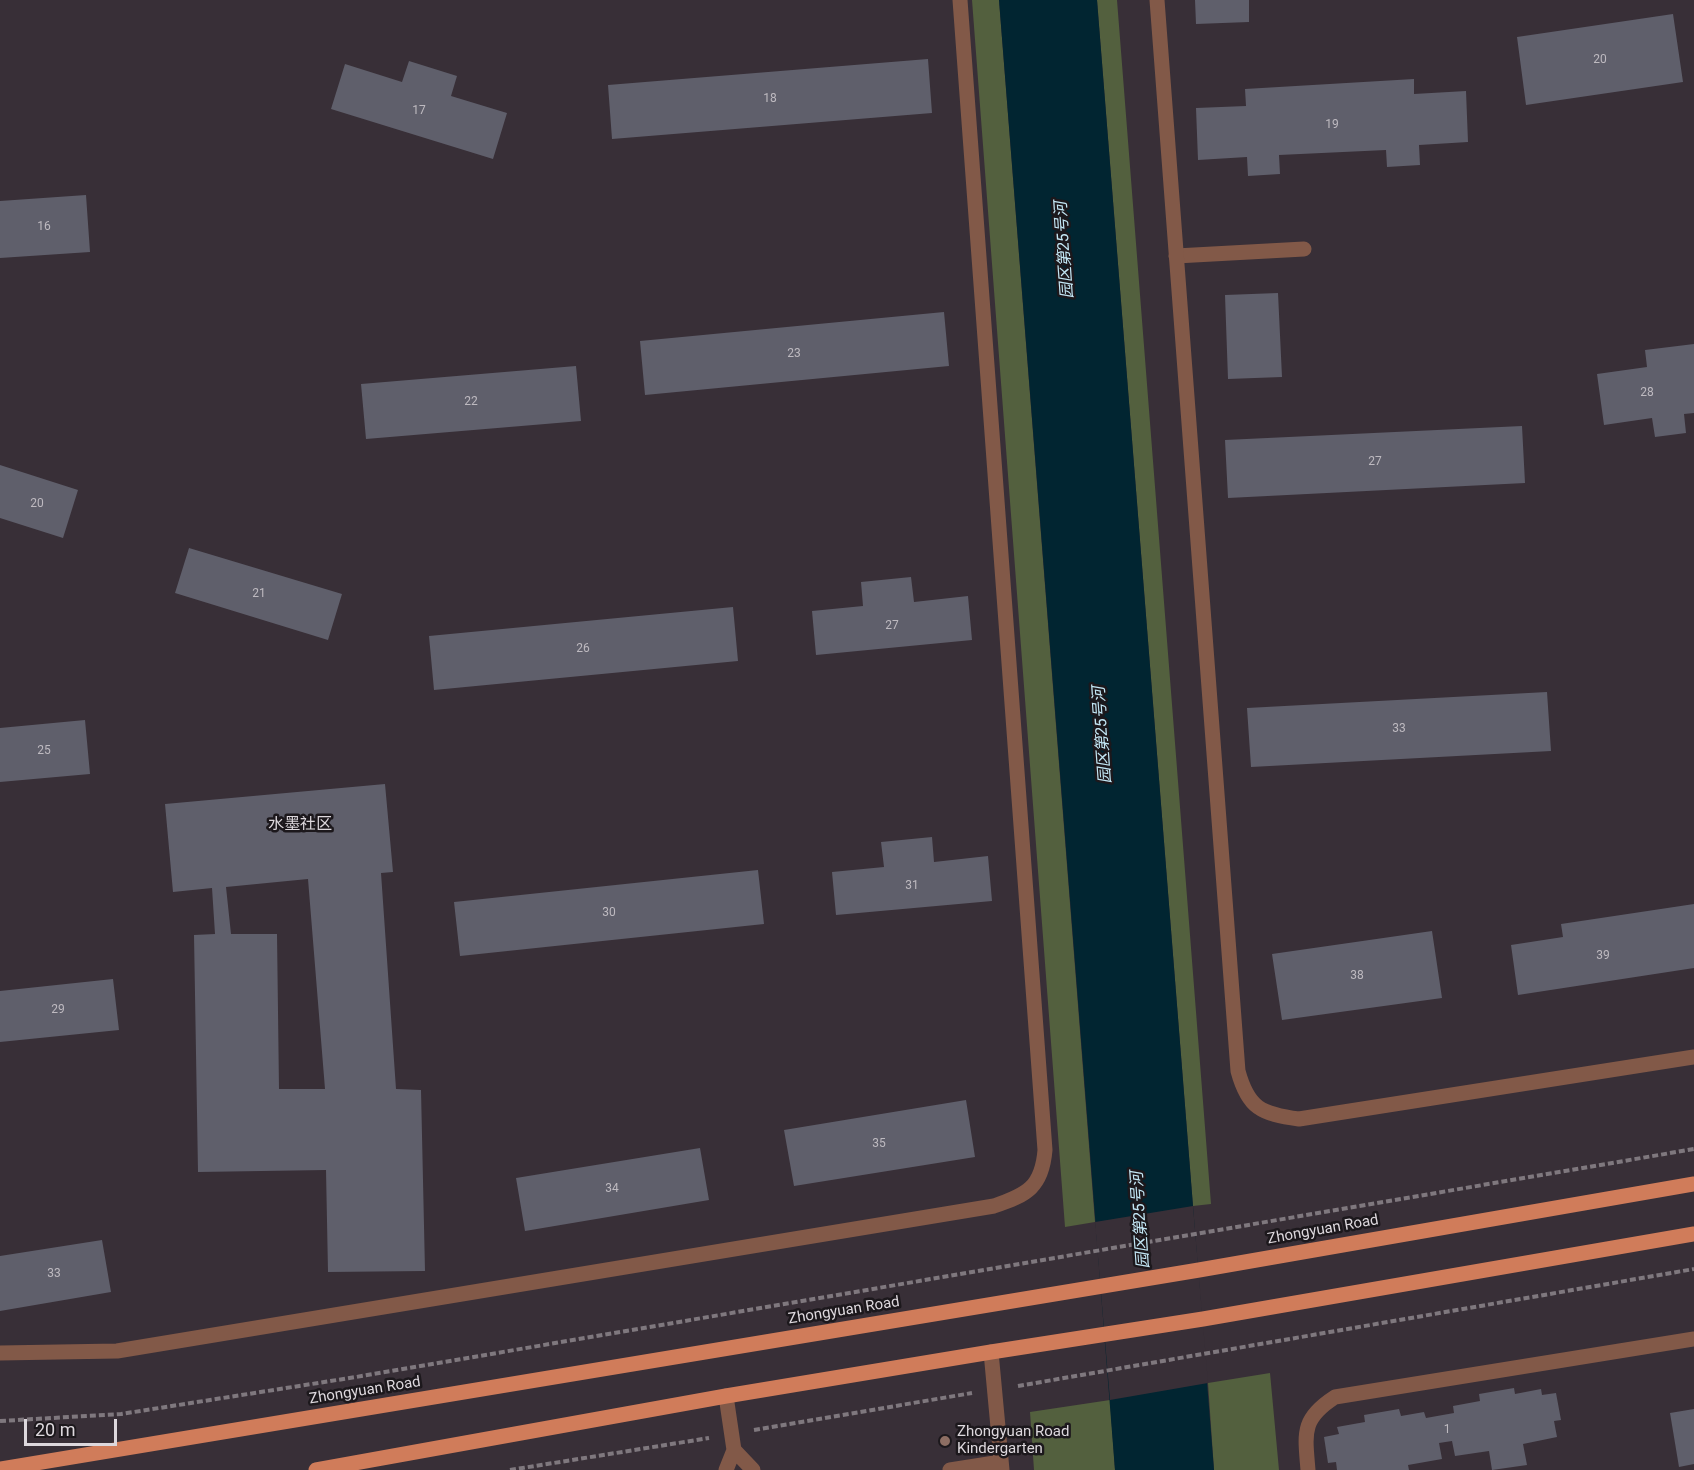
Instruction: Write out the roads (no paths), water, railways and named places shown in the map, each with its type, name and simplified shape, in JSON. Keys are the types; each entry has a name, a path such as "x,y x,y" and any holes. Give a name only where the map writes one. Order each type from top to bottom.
{"main road":[{"name":"Zhongyuan Road","path":"0,1469 1199,1270 1694,1184"},
{"path":"316,1470 726,1396 1203,1319 1694,1234"}],"street":[{"path":"0,1353 117,1351 994,1206 1017,1198 1034,1185 1044,1168 1045,1150 960,0"},
{"path":"1157,0 1238,1071 1242,1087 1252,1102 1262,1110 1278,1116 1299,1119 1694,1057"},
{"path":"1176,256 1304,249"},
{"path":"1308,1470 1305,1438 1309,1421 1320,1407 1335,1397 1694,1339"},
{"path":"950,1470 1002,1466 991,1352"},
{"path":"726,1396 732,1442 726,1470"},
{"path":"732,1442 753,1470"}],"water":[{"name":"园区第25号河","path":"999,0 1097,0 1214,1470 1115,1470"}],"place":[{"name":"Zhongyuan Road Kindergarten","path":"945,1441"}],"district":[{"name":"水墨社区","path":"300,825"}]}
